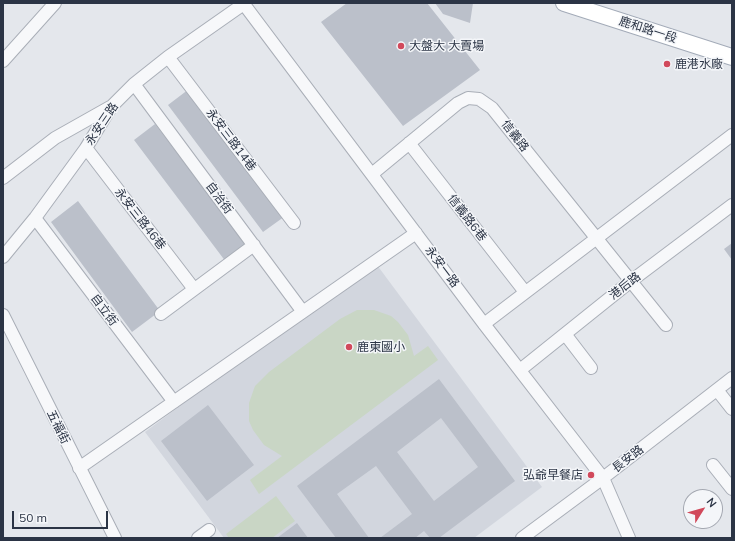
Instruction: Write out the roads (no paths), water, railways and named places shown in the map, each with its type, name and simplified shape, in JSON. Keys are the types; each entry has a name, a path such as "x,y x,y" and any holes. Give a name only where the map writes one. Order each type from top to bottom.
{"main road":[{"name":"鹿和路一段","path":"564,3 732,57"}],"street":[{"path":"3,61 54,3"},
{"name":"永安三路","path":"3,257 35,218 86,148 111,106 134,84 168,57 244,3"},
{"name":"永安一路","path":"244,3 484,324 603,478 629,538"},
{"name":"永安三路14巷","path":"168,57 294,223"},
{"name":"自治街","path":"134,84 303,312"},
{"name":"信義路","path":"372,174 458,103 468,98 479,100 492,108 666,325"},
{"path":"3,178 56,138 111,106"},
{"path":"484,324 732,135"},
{"name":"信義路6巷","path":"409,143 525,292"},
{"name":"永安三路46巷","path":"86,148 194,290"},
{"name":"港后路","path":"520,370 630,281 732,205"},
{"name":"自立街","path":"35,218 174,402"},
{"path":"79,468 416,233"},
{"path":"161,314 254,245"},
{"name":"五福街","path":"3,315 115,538"},
{"path":"565,334 591,368"},
{"name":"長安路","path":"522,538 603,478 732,378"},
{"path":"717,390 732,410"},
{"path":"713,465 732,489"},
{"path":"198,538 210,530"}],"place":[{"name":"大盤大 大賣場","path":"401,46"},
{"name":"鹿港水廠","path":"667,64"},
{"name":"鹿東國小","path":"349,347"},
{"name":"弘爺早餐店","path":"591,475"}]}
